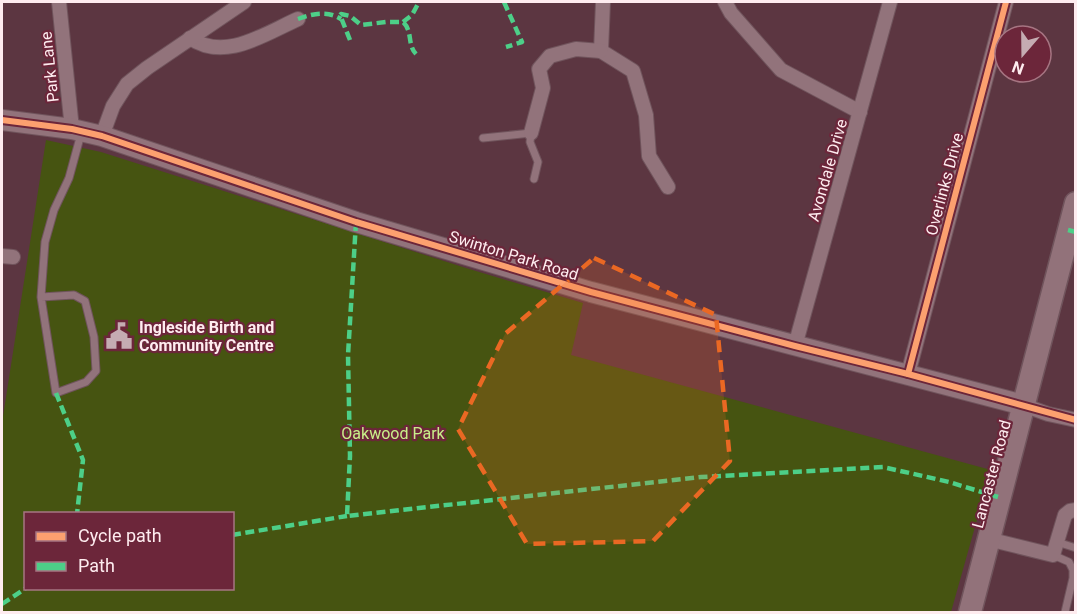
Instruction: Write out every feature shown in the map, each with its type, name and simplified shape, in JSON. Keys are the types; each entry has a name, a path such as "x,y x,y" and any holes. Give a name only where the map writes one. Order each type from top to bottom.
{"main road":[{"name":"Lancaster Road","path":"970,612 1076,203"}],"street":[{"name":"Park Lane","path":"59,2 77,130"},
{"path":"102,136 113,106 128,84 147,68 244,2"},
{"path":"601,51 603,2"},
{"path":"725,2 730,13 781,70 860,112"},
{"name":"Avondale Drive","path":"795,346 890,2"},
{"name":"Overlinks Drive","path":"908,374 1005,2"},
{"path":"190,38 209,48 225,48 247,43 298,19"},
{"path":"531,133 543,88 538,69 550,56 576,49 601,51 633,71 646,115 649,156 668,187"},
{"name":"Swinton Park Road","path":"2,120 77,130 102,136 356,222 591,292 1023,405"},
{"path":"1023,405 1047,414 1076,420"},
{"path":"988,539 1055,548 1065,515 1076,510"}],"lane":[{"path":"41,297 74,295 85,301 94,337 96,371 86,382 56,393 41,297 45,242 54,210 69,178 77,130"},
{"path":"483,138 531,133 530,142 538,162 534,179"},
{"path":"1055,548 1076,548"},
{"path":"1055,548 1070,562 1073,570 1065,612"}],"highlighted area":[{"path":"594,258 716,315 730,461 653,541 527,544 458,429 505,334"}],"green space":[{"name":"Oakwood Park","path":"46,140 101,152 583,303 571,355 991,470 951,612 2,612 2,423"}],"marked path":[{"path":"403,22 412,15 419,2"},
{"path":"504,2 522,42 506,47"},
{"path":"298,19 314,14 336,16 341,19"},
{"path":"350,40 341,14 350,16 361,25 403,22 416,54"},
{"path":"356,222 348,355 350,456 347,516 701,477 883,467 949,482 998,497"},
{"path":"1068,230 1076,232"},
{"path":"56,393 83,460 77,512"},
{"path":"234,535 347,516"},
{"path":"2,604 24,589"}],"cycle path":[{"path":"908,374 1006,2"},
{"path":"2,120 72,129 102,136 356,222 591,292 1076,420"}],"place":[{"name":"Ingleside Birth and Community Centre","path":"119,336"}]}
